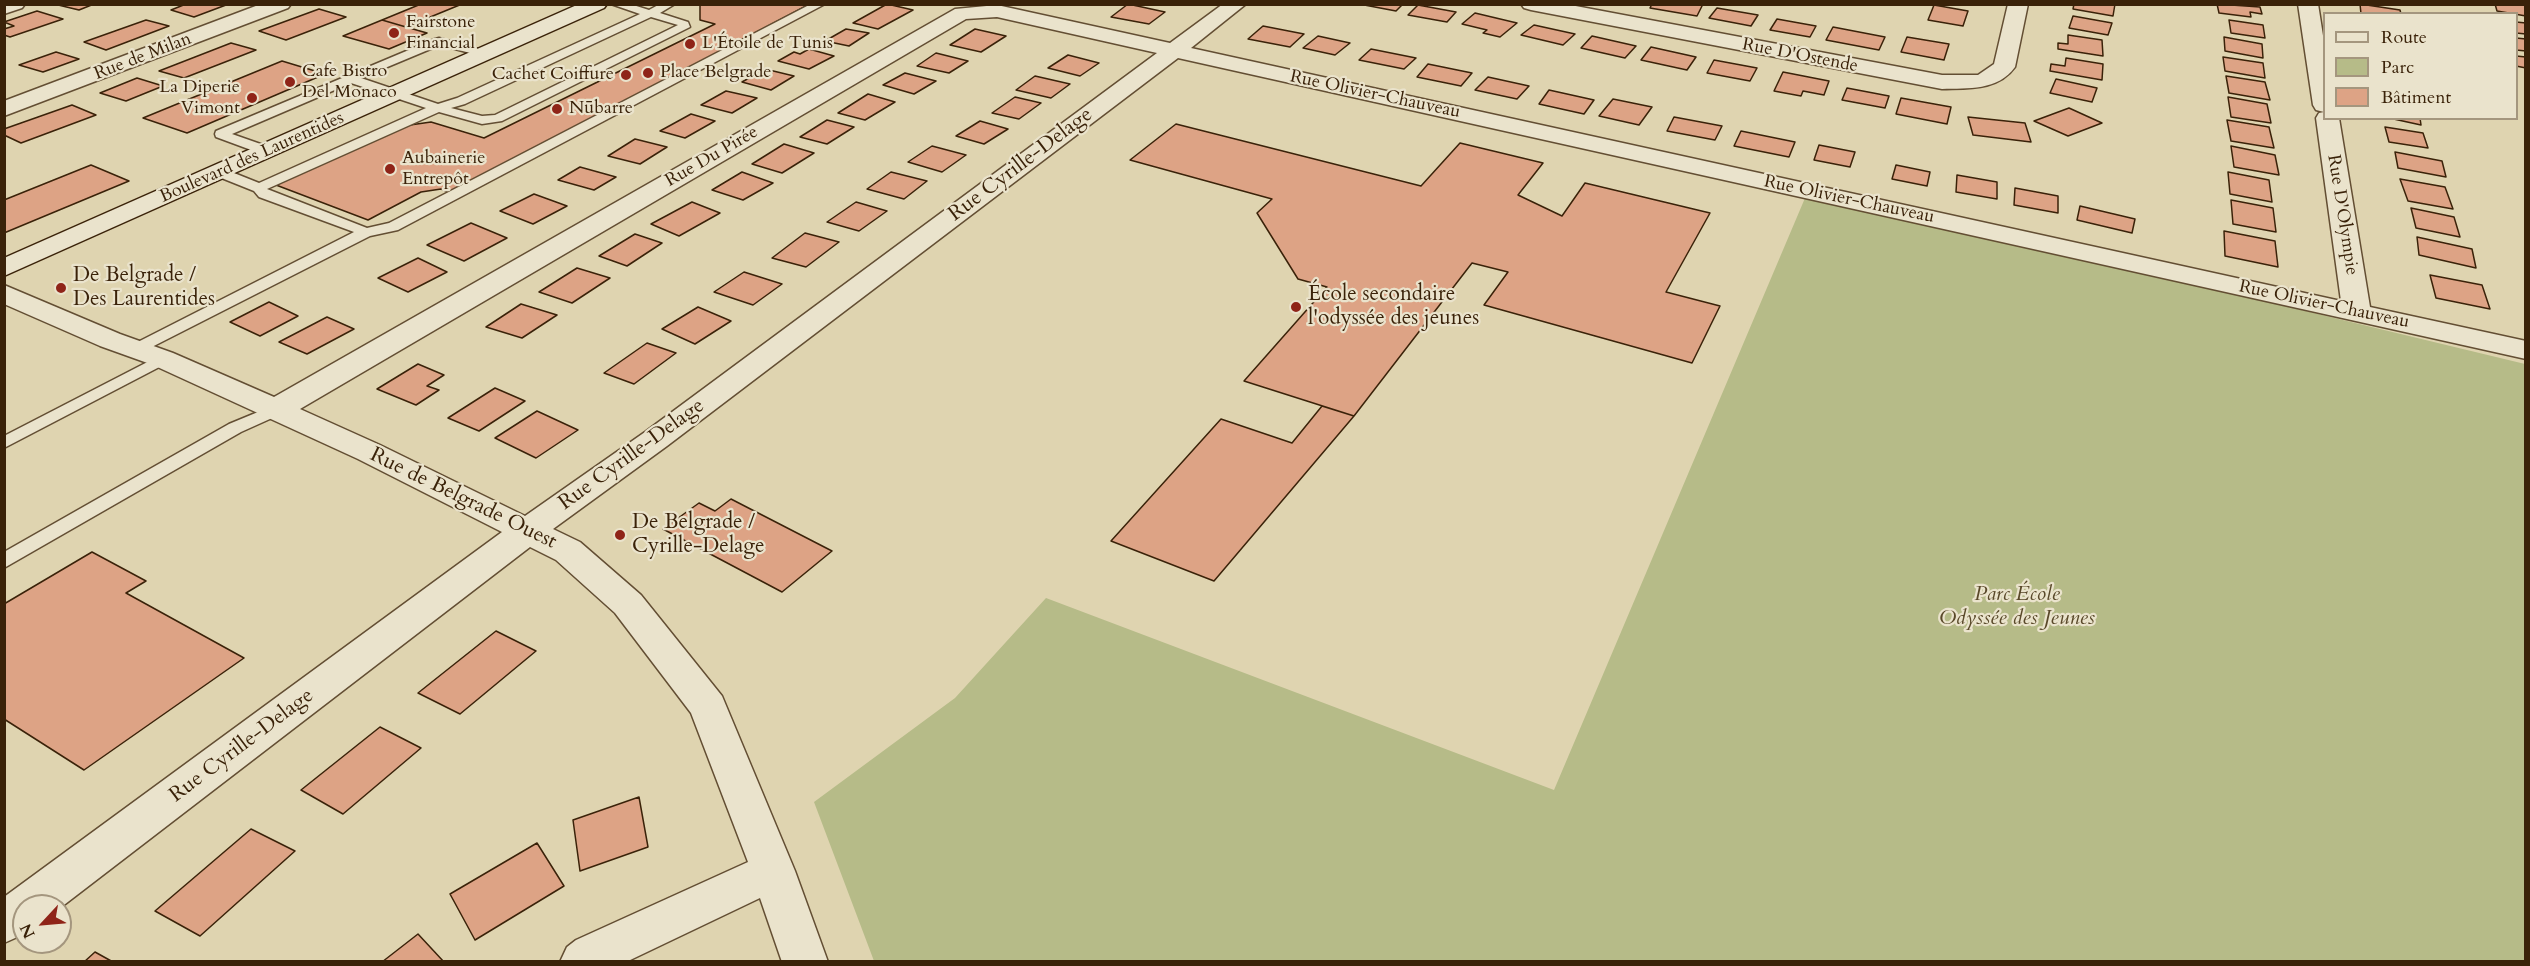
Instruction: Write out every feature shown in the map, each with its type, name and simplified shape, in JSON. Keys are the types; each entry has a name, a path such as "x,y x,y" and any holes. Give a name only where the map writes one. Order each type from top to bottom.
{"street":[{"path":"4,8 15,4"},
{"name":"Rue de Milan","path":"4,109 281,4"},
{"name":"Boulevard des Laurentides","path":"4,268 597,4"},
{"name":"Rue Cyrille-Delage","path":"43,894 1236,4"},
{"name":"Rue D'Ostende","path":"1531,4 1942,82 1983,81 2004,67 2018,4"},
{"path":"2308,4 2323,93"},
{"name":"Rue Du Pirée","path":"275,410 962,13 997,11 1173,51"},
{"name":"Rue Olivier-Chauveau","path":"1173,51 2526,350"},
{"name":"Rue D'Olympie","path":"2327,120 2357,312"},
{"name":"Rue de Belgrade Ouest","path":"4,293 163,359 275,410 417,475 568,551 628,604 708,707 773,871 806,962"},
{"path":"583,962 592,955 773,871"}],"lane":[{"path":"351,79 482,120 498,118 684,27 682,23 616,4"},
{"path":"259,188 415,116 461,100 670,4"},
{"path":"219,172 259,188 264,194 366,232 393,226 820,4"},
{"path":"267,151 221,134 439,41 485,54"},
{"path":"135,349 446,191"},
{"path":"4,443 163,359"},
{"path":"4,561 225,434 275,410"}],"green space":[{"name":"Parc École Odyssée des Jeunes","path":"1808,191 2525,364 2525,961 874,961 814,802 955,698 1046,598 1554,790"}],"building":[{"path":"54,4 94,4 79,10"},
{"path":"186,4 226,5 194,17 171,10"},
{"path":"421,4 462,4 406,27 382,20"},
{"name":"Place Belgrade","path":"703,4 810,4 451,193 441,189 421,192 368,220 276,185 403,126 431,122 484,138 715,24 700,20 700,6"},
{"path":"887,4 913,10 878,29 853,23"},
{"path":"1128,4 1165,12 1149,24 1111,17"},
{"path":"1359,4 1403,4 1396,11"},
{"path":"1652,4 1703,4 1697,16 1650,8"},
{"path":"2074,4 2115,4 2113,16 2073,9"},
{"path":"2217,4 2260,7 2262,14 2250,12 2251,17 2219,13"},
{"path":"2360,4 2400,10 2400,12 2361,12"},
{"path":"2495,4 2526,4 2526,16 2518,15 2518,12 2497,11"},
{"path":"1418,5 1456,12 1447,22 1408,15"},
{"path":"1934,5 1968,11 1963,26 1928,20"},
{"path":"1717,8 1758,15 1751,26 1709,18"},
{"path":"319,9 346,17 286,40 259,31"},
{"path":"37,11 63,19 10,37 4,35 4,29 14,26 4,22"},
{"path":"1475,13 1517,23 1500,37 1483,33 1487,30 1462,24"},
{"path":"2073,16 2112,23 2108,35 2069,28"},
{"path":"1777,19 1816,26 1810,37 1770,30"},
{"path":"146,20 169,26 106,50 84,42"},
{"path":"382,20 427,33 389,49 343,36"},
{"path":"2229,20 2263,25 2265,38 2231,33"},
{"path":"2518,22 2526,23 2526,34 2518,33"},
{"path":"1534,25 1575,34 1563,45 1521,35"},
{"path":"1263,26 1304,34 1290,47 1248,39"},
{"path":"1833,27 1885,37 1879,50 1826,40"},
{"path":"846,29 869,33 849,46 825,41"},
{"path":"975,29 1006,36 981,52 950,45"},
{"path":"2068,35 2102,40 2103,56 2058,49 2058,43 2068,44"},
{"path":"1318,36 1350,43 1335,55 1303,48"},
{"path":"1592,36 1636,46 1625,58 1581,48"},
{"path":"1907,37 1949,44 1944,60 1901,52"},
{"path":"2224,37 2262,44 2263,58 2225,51"},
{"path":"2518,38 2526,39 2526,51 2518,50"},
{"path":"231,43 256,50 184,78 159,71"},
{"path":"1651,47 1696,57 1687,70 1641,60"},
{"path":"809,49 834,56 809,69 778,61 794,52 800,54"},
{"path":"1371,49 1416,58 1404,69 1359,60"},
{"path":"56,52 79,59 43,72 19,65"},
{"path":"936,53 968,61 949,73 917,66"},
{"path":"1068,55 1099,63 1080,76 1048,68"},
{"path":"2518,56 2526,57 2526,68 2518,66"},
{"path":"2223,57 2263,63 2265,78 2225,71"},
{"path":"2066,58 2103,64 2102,80 2050,71 2051,64 2065,66"},
{"path":"1714,60 1757,68 1750,81 1707,73"},
{"path":"282,61 325,74 187,133 143,118"},
{"path":"1428,64 1472,73 1461,86 1417,77"},
{"path":"765,69 794,76 771,90 742,82"},
{"path":"1783,72 1829,81 1824,95 1803,91 1801,96 1774,91"},
{"path":"905,73 936,81 914,94 883,85"},
{"path":"1035,76 1070,84 1051,98 1016,90"},
{"path":"2226,76 2265,82 2270,100 2229,93"},
{"path":"1488,77 1529,86 1517,99 1475,90"},
{"path":"137,78 163,86 126,101 100,93"},
{"path":"2056,79 2097,88 2092,102 2050,93"},
{"path":"1847,88 1889,96 1885,108 1842,100"},
{"path":"1549,90 1594,100 1584,114 1539,104"},
{"path":"726,91 757,98 732,113 701,105"},
{"path":"868,94 895,102 865,120 838,113"},
{"path":"1015,97 1041,103 1019,119 992,113"},
{"path":"2228,97 2267,104 2271,123 2231,117"},
{"path":"1901,98 1951,107 1947,124 1896,114"},
{"path":"1613,99 1652,107 1639,125 1599,116"},
{"path":"72,105 96,115 21,143 4,135 4,129"},
{"path":"2069,108 2102,123 2068,136 2034,121"},
{"path":"691,114 715,121 685,138 660,131"},
{"path":"1674,117 1722,126 1715,140 1667,131"},
{"path":"1968,117 2025,123 2031,142 1973,135"},
{"path":"827,120 854,127 827,144 800,137"},
{"path":"2227,120 2269,127 2274,148 2231,141"},
{"path":"2398,120 2420,120 2421,125"},
{"path":"980,121 1008,129 984,144 956,136"},
{"path":"1176,124 1421,186 1460,143 1543,163 1518,195 1562,216 1585,183 1710,213 1666,292 1720,306 1692,363 1484,305 1508,272 1472,263 1354,416 1244,381 1327,287 1298,279 1257,213 1272,199 1130,160"},
{"path":"2385,127 2423,133 2428,148 2389,142"},
{"path":"1741,131 1795,142 1789,157 1734,146"},
{"path":"635,139 667,147 640,164 608,156"},
{"path":"784,144 814,153 782,173 752,164"},
{"path":"1819,145 1855,152 1850,167 1814,160"},
{"path":"932,146 966,155 942,172 908,162"},
{"path":"2231,146 2275,155 2279,175 2234,167"},
{"path":"2395,152 2442,161 2446,177 2398,168"},
{"path":"91,165 129,181 4,233 4,200"},
{"path":"1896,165 1930,172 1927,186 1892,179"},
{"path":"580,167 616,177 594,190 558,180"},
{"path":"742,172 773,183 743,200 712,190"},
{"path":"891,172 927,181 904,199 867,189"},
{"path":"2228,172 2269,180 2272,202 2230,194"},
{"path":"1957,175 1997,182 1997,199 1956,192"},
{"path":"2400,179 2445,187 2453,209 2408,201"},
{"path":"2015,188 2058,196 2058,213 2014,205"},
{"path":"534,194 567,206 533,224 500,211"},
{"path":"2231,200 2273,208 2276,232 2233,224"},
{"path":"692,202 720,213 679,236 651,224"},
{"path":"856,202 887,211 859,231 827,222"},
{"path":"2080,206 2135,219 2132,233 2077,220"},
{"path":"2411,208 2454,217 2460,237 2416,228"},
{"path":"471,223 507,238 464,261 427,245"},
{"path":"2224,231 2275,241 2278,267 2225,256"},
{"path":"805,233 839,242 806,267 772,258"},
{"path":"635,234 662,243 627,266 599,256"},
{"path":"2417,237 2472,249 2476,268 2419,255"},
{"path":"418,258 447,272 408,292 378,278"},
{"path":"577,268 610,278 572,303 539,292"},
{"path":"744,272 782,284 753,305 714,292"},
{"path":"2430,275 2482,285 2490,309 2436,298"},
{"path":"269,302 298,316 260,336 230,322"},
{"path":"521,304 557,315 522,338 486,327"},
{"path":"698,307 731,321 695,344 662,329"},
{"path":"327,317 354,329 307,354 279,342"},
{"path":"647,343 676,353 634,384 604,373"},
{"path":"418,364 444,375 427,386 439,390 416,405 377,389"},
{"path":"495,388 525,401 479,431 448,418"},
{"path":"1322,406 1354,416 1214,581 1111,541 1221,419 1292,443"},
{"path":"537,411 578,430 536,458 495,438"},
{"path":"731,499 832,551 782,592 663,529 699,503 715,511"},
{"path":"92,552 146,581 126,593 244,658 84,770 4,719 4,604"},
{"path":"496,631 536,651 460,714 418,693"},
{"path":"380,727 421,748 343,814 301,790"},
{"path":"639,797 648,847 580,871 573,820"},
{"path":"251,829 295,851 200,936 155,911"},
{"path":"537,843 564,886 475,940 450,894"},
{"path":"418,934 444,962 382,962"},
{"path":"95,952 113,962 84,962"}],"place":[{"name":"Fairstone Financial","path":"394,33"},
{"name":"L'Étoile de Tunis","path":"690,44"},
{"name":"Place Belgrade","path":"648,73"},
{"name":"Cachet Coiffure","path":"626,75"},
{"name":"Cafe Bistro Del Monaco","path":"290,82"},
{"name":"La Diperie Vimont","path":"252,98"},
{"name":"Nūbarre","path":"557,109"},
{"name":"Aubainerie Entrepôt","path":"390,169"},
{"name":"De Belgrade / Des Laurentides","path":"61,288"},
{"name":"École secondaire l'odyssée des jeunes","path":"1296,307"},
{"name":"De Belgrade / Cyrille-Delage","path":"620,535"}]}
